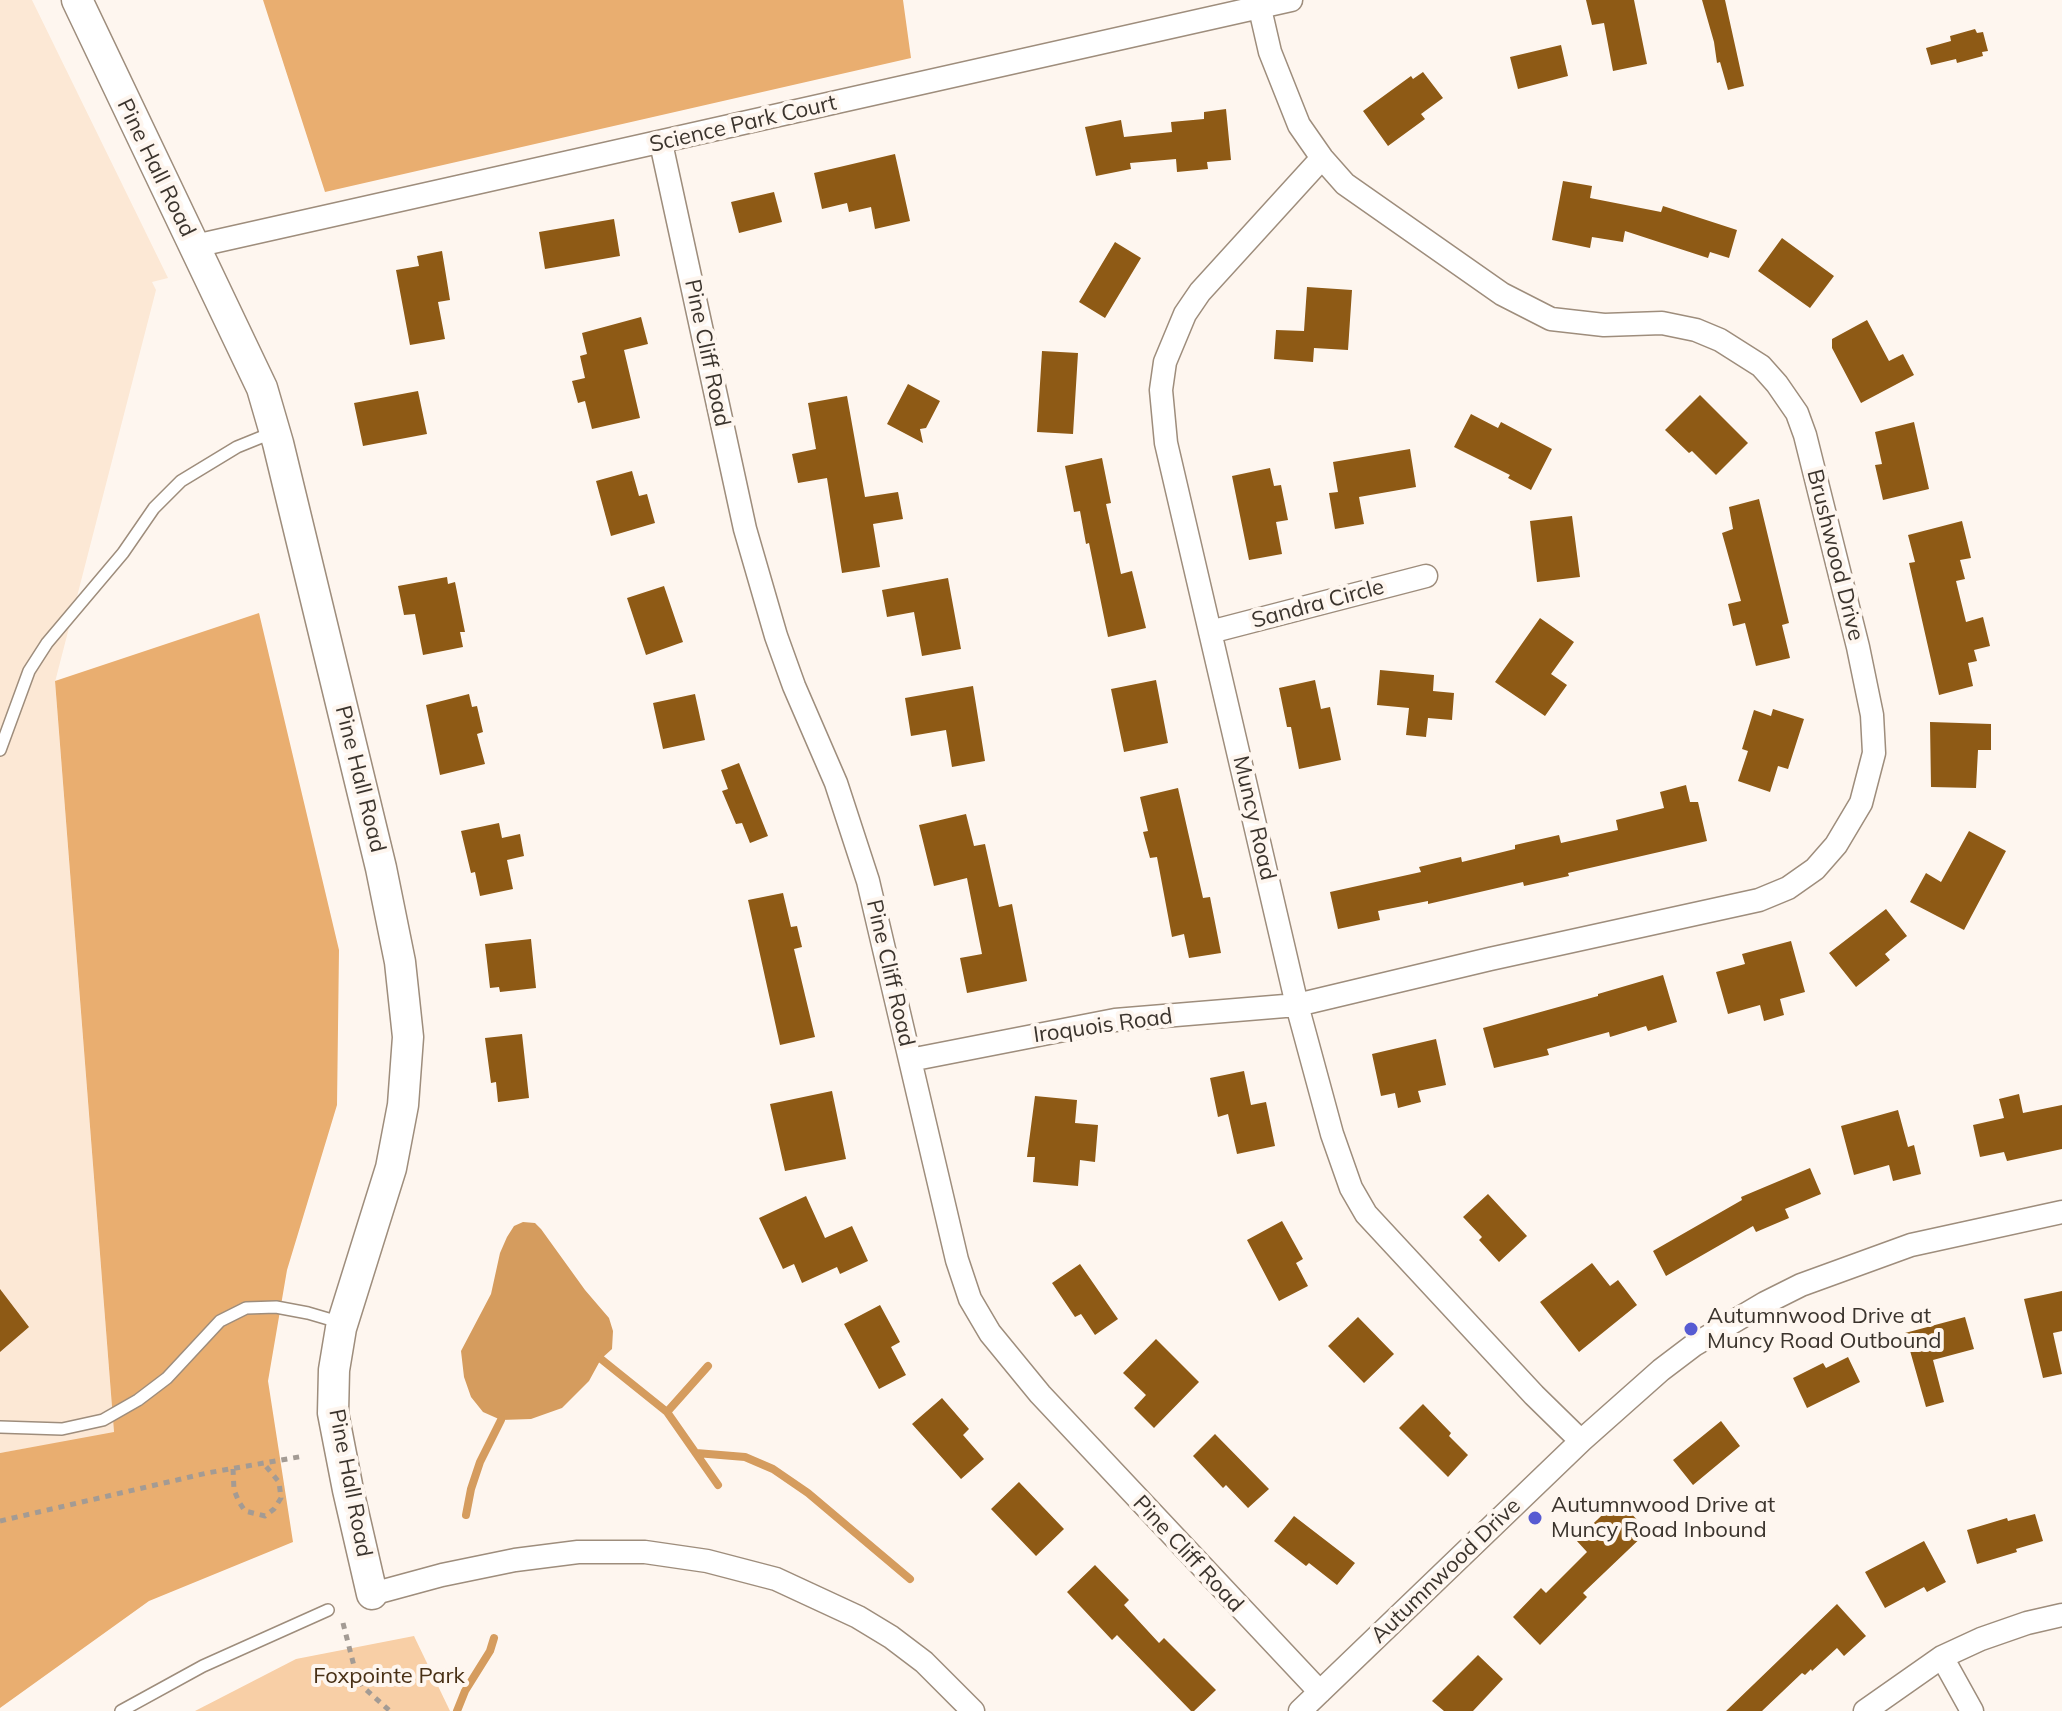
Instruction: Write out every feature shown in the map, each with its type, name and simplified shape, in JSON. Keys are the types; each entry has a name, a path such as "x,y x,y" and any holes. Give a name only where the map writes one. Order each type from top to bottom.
{"street":[{"name":"Pine Hall Road","path":"77,0 262,388 381,868 400,962 408,1037 403,1105 391,1168 342,1323 334,1370 333,1413 372,1594"},
{"name":"Science Park Court","path":"195,246 661,143 1259,4 1291,0"},
{"name":"Brushwood Drive","path":"1259,4 1270,52 1299,125 1345,184 1502,294 1551,319 1604,325 1662,323 1696,330 1720,340 1761,366 1777,384 1797,413 1805,435 1858,647 1872,715 1874,753 1861,803 1836,845 1815,869 1788,888 1759,900 1297,1005"},
{"name":"Pine Cliff Road","path":"661,143 745,529 776,636 836,783 868,881 957,1260 970,1299 990,1333 1040,1394 1320,1692"},
{"name":"Muncy Road","path":"1322,158 1200,292 1185,314 1165,362 1161,390 1166,443 1297,1005 1332,1134 1351,1188 1366,1214 1534,1395 1581,1441"},
{"name":"Sandra Circle","path":"1210,632 1426,576"},
{"name":"Iroquois Road","path":"910,1060 1115,1020 1297,1005"},
{"name":"Autumnwood Drive","path":"1300,1711 1581,1441 1694,1345 1801,1285 1911,1245 2062,1212"},
{"path":"372,1594 515,1560 578,1552 645,1552 707,1561 776,1579 858,1617 924,1662 973,1711"},
{"path":"1865,1711 1942,1657 1981,1639 2062,1615"},
{"path":"1942,1657 1972,1711"}],"lane":[{"path":"0,750 29,671 47,643 123,553 154,508 181,481 237,447 275,432"},
{"path":"0,1427 62,1429 103,1420 138,1400 167,1378 220,1321 246,1308 276,1307 342,1323"},
{"path":"121,1711 203,1666 328,1610"}],"path":[{"path":"0,1521 304,1456"},
{"path":"233,1469 234,1490 245,1511 265,1516 281,1498 279,1482 263,1463"},
{"path":"343,1623 355,1670 363,1687 390,1711"}],"shaded area":[{"path":"0,0 32,0 168,278 152,282 156,290 55,682 114,1433 0,1453"},
{"path":"263,0 903,0 911,58 325,192"},
{"path":"259,613 339,950 337,1105 287,1270 268,1381 293,1542 149,1601 0,1708 0,1453 114,1432 55,681"},
{"path":"523,1222 535,1223 541,1229 609,1318 613,1331 612,1349 601,1359 589,1381 562,1408 531,1419 501,1420 483,1412 471,1397 464,1377 461,1351 491,1294 500,1253 507,1237 514,1226"}],"green space":[{"name":"Foxpointe Park","path":"414,1636 450,1711 195,1711 296,1659"}],"building":[{"path":"1586,0 1634,0 1647,64 1613,71 1604,23 1592,25"},
{"path":"1702,0 1725,0 1744,86 1728,90 1720,62 1717,63"},
{"path":"1975,29 1977,33 1983,32 1988,51 1982,52 1983,56 1957,63 1956,59 1931,65 1926,48 1951,41 1950,36"},
{"path":"1561,45 1568,76 1518,89 1510,57"},
{"path":"1423,72 1443,98 1421,114 1425,119 1388,146 1363,111 1411,76 1413,79"},
{"path":"1226,109 1231,160 1207,162 1208,169 1177,172 1176,159 1130,163 1131,169 1096,176 1085,127 1121,120 1124,137 1172,132 1171,122 1204,119 1204,112"},
{"path":"895,154 910,221 875,229 871,207 849,212 847,203 822,209 814,173"},
{"path":"1563,181 1592,186 1590,198 1661,212 1663,206 1737,230 1729,258 1710,252 1708,258 1625,231 1623,242 1592,237 1590,248 1552,240"},
{"path":"774,192 782,222 739,233 731,202"},
{"path":"614,219 620,256 545,269 539,232"},
{"path":"1782,238 1834,276 1810,308 1758,271"},
{"path":"1115,242 1141,258 1105,318 1079,302"},
{"path":"442,251 450,300 438,302 445,339 410,345 396,270 419,266 417,256"},
{"path":"1307,287 1352,290 1348,350 1314,348 1313,362 1274,359 1276,330 1304,331"},
{"path":"641,317 648,344 624,350 640,418 592,429 585,401 578,403 572,381 585,378 580,356 587,354 582,333"},
{"path":"1867,320 1889,361 1903,354 1914,375 1861,403 1832,348 1832,339"},
{"path":"1042,351 1078,353 1073,434 1037,432"},
{"path":"908,384 940,401 926,428 920,429 923,443 887,424"},
{"path":"418,391 427,434 363,446 354,403"},
{"path":"1700,395 1748,443 1716,475 1665,430"},
{"path":"847,396 865,497 898,492 903,519 873,524 880,567 842,573 827,478 798,483 792,454 816,449 808,403"},
{"path":"1471,414 1498,428 1501,422 1552,449 1531,490 1508,478 1510,475 1454,447"},
{"path":"1914,422 1929,489 1883,500 1875,465 1882,464 1875,432"},
{"path":"1410,449 1416,487 1359,497 1364,524 1335,529 1329,493 1338,492 1333,462"},
{"path":"1102,458 1111,503 1106,504 1121,574 1132,571 1146,628 1108,637 1089,543 1086,544 1080,511 1074,512 1065,466"},
{"path":"1270,468 1274,486 1281,485 1288,520 1276,522 1282,554 1249,560 1232,476"},
{"path":"632,471 639,496 647,494 655,523 611,536 596,481"},
{"path":"1759,499 1789,623 1782,625 1790,658 1756,666 1745,623 1733,626 1728,604 1741,601 1722,533 1733,529 1729,507"},
{"path":"1572,516 1580,577 1537,582 1530,521"},
{"path":"1962,521 1971,558 1960,560 1965,579 1956,581 1966,622 1983,617 1990,646 1974,650 1977,661 1968,663 1973,686 1939,695 1909,563 1915,562 1908,535"},
{"path":"447,577 448,584 455,582 465,632 460,632 463,647 423,655 415,614 404,615 398,586"},
{"path":"948,578 961,649 922,656 914,612 887,617 882,590"},
{"path":"664,586 683,642 646,655 627,598"},
{"path":"1540,618 1574,642 1551,674 1567,685 1545,716 1495,682"},
{"path":"1380,670 1434,675 1433,691 1454,693 1452,720 1428,718 1426,737 1406,735 1409,708 1377,705"},
{"path":"1156,680 1168,743 1124,752 1111,689"},
{"path":"1315,680 1321,709 1330,707 1341,760 1299,769 1279,688"},
{"path":"973,686 985,761 952,767 946,730 911,736 905,698"},
{"path":"469,694 472,707 477,706 483,732 477,734 485,764 440,775 426,705"},
{"path":"695,694 705,740 663,749 653,703"},
{"path":"1773,709 1804,719 1788,769 1778,766 1770,792 1738,781 1748,751 1742,749 1754,710 1771,716"},
{"path":"1930,722 1991,724 1991,750 1978,750 1976,788 1931,787"},
{"path":"739,763 768,836 750,843 742,823 736,824 722,791 728,789 721,770"},
{"path":"1686,785 1690,802 1698,802 1707,841 1524,886 1523,882 1428,904 1428,901 1378,911 1380,920 1338,929 1330,892 1421,872 1419,867 1448,860 1461,857 1462,862 1515,849 1515,845 1559,835 1561,843 1618,830 1616,820 1664,808 1660,792"},
{"path":"1178,788 1203,898 1210,897 1221,953 1189,958 1184,934 1172,937 1157,857 1150,858 1143,832 1148,831 1140,797"},
{"path":"966,814 974,846 985,844 999,907 1012,904 1027,981 967,993 960,958 982,954 967,878 934,886 919,825"},
{"path":"499,823 502,838 520,834 524,856 507,860 513,889 480,896 461,831"},
{"path":"1969,831 2006,851 1964,930 1910,902 1926,873 1941,882"},
{"path":"783,893 791,927 797,926 802,947 794,949 815,1037 780,1045 748,900"},
{"path":"1886,909 1907,936 1885,954 1890,960 1856,987 1829,953"},
{"path":"531,939 536,988 500,992 499,987 490,988 485,944"},
{"path":"1791,941 1805,992 1780,999 1784,1015 1764,1021 1760,1005 1728,1014 1716,972 1745,964 1742,954"},
{"path":"1663,975 1677,1022 1648,1031 1646,1026 1610,1037 1609,1032 1547,1049 1549,1055 1494,1068 1483,1028"},
{"path":"522,1034 529,1098 498,1102 496,1082 491,1083 485,1038"},
{"path":"1436,1039 1446,1085 1418,1091 1421,1102 1398,1108 1395,1093 1381,1096 1372,1054"},
{"path":"1244,1071 1251,1105 1266,1102 1275,1146 1237,1154 1228,1114 1218,1117 1210,1078"},
{"path":"832,1091 846,1159 785,1171 770,1104"},
{"path":"2019,1094 2023,1113 2062,1105 2062,1149 2007,1161 2004,1152 1980,1157 1973,1125 2004,1118 1999,1099"},
{"path":"1035,1096 1077,1100 1075,1123 1098,1125 1095,1162 1080,1160 1078,1186 1033,1182 1035,1157 1027,1157"},
{"path":"1898,1110 1908,1147 1914,1145 1921,1174 1893,1181 1889,1165 1854,1175 1841,1126"},
{"path":"1810,1168 1821,1194 1785,1209 1789,1218 1756,1232 1753,1226 1666,1276 1653,1251 1742,1200 1741,1197"},
{"path":"1488,1194 1527,1236 1499,1262 1463,1217"},
{"path":"806,1196 825,1238 852,1226 868,1261 840,1274 837,1267 802,1283 794,1264 783,1269 759,1218"},
{"path":"1282,1221 1303,1259 1296,1263 1308,1286 1279,1301 1247,1240"},
{"path":"1592,1263 1610,1286 1618,1280 1637,1305 1579,1352 1540,1302"},
{"path":"1080,1264 1118,1319 1095,1335 1081,1314 1075,1317 1052,1283"},
{"path":"0,1289 29,1327 0,1352"},
{"path":"2062,1291 2062,1331 2053,1333 2062,1374 2043,1378 2024,1299"},
{"path":"880,1305 900,1342 891,1347 906,1375 879,1389 844,1324"},
{"path":"1358,1317 1394,1354 1364,1383 1328,1346"},
{"path":"1965,1317 1974,1349 1933,1360 1944,1402 1926,1407 1905,1333"},
{"path":"1156,1339 1199,1382 1154,1428 1134,1408 1146,1395 1123,1373"},
{"path":"1848,1357 1860,1382 1807,1408 1793,1378 1823,1363 1826,1368"},
{"path":"942,1398 969,1429 963,1435 984,1459 961,1479 912,1424"},
{"path":"1423,1404 1468,1455 1448,1477 1399,1428"},
{"path":"1721,1421 1740,1446 1693,1485 1673,1460"},
{"path":"1215,1434 1269,1489 1248,1508 1226,1485 1223,1488 1193,1456"},
{"path":"1019,1482 1064,1529 1036,1556 991,1509"},
{"path":"1618,1500 1648,1531 1583,1593 1587,1597 1540,1645 1513,1617 1541,1588 1546,1593 1587,1552 1576,1540"},
{"path":"2035,1514 2043,1541 1977,1564 1967,1530 2007,1518 2008,1521"},
{"path":"1294,1516 1355,1563 1337,1585 1274,1541"},
{"path":"1924,1541 1946,1582 1927,1592 1924,1587 1885,1608 1865,1572"},
{"path":"1095,1565 1129,1600 1124,1605 1159,1643 1164,1638 1216,1690 1194,1711 1117,1635 1112,1640 1067,1592"},
{"path":"1837,1604 1866,1636 1844,1656 1837,1648 1812,1671 1805,1675 1802,1673 1762,1711 1726,1711"},
{"path":"1478,1655 1503,1679 1473,1711 1444,1711 1432,1701"}],"waterway":[{"path":"601,1359 667,1412 718,1485"},
{"path":"667,1412 708,1366"},
{"path":"466,1515 480,1462 501,1420"},
{"path":"696,1453 745,1457 773,1469 808,1493 910,1579"},
{"path":"457,1711 494,1638"}],"place":[{"name":"Autumnwood Drive at Muncy Road Outbound","path":"1691,1329"},
{"name":"Autumnwood Drive at Muncy Road Inbound","path":"1535,1518"}]}
